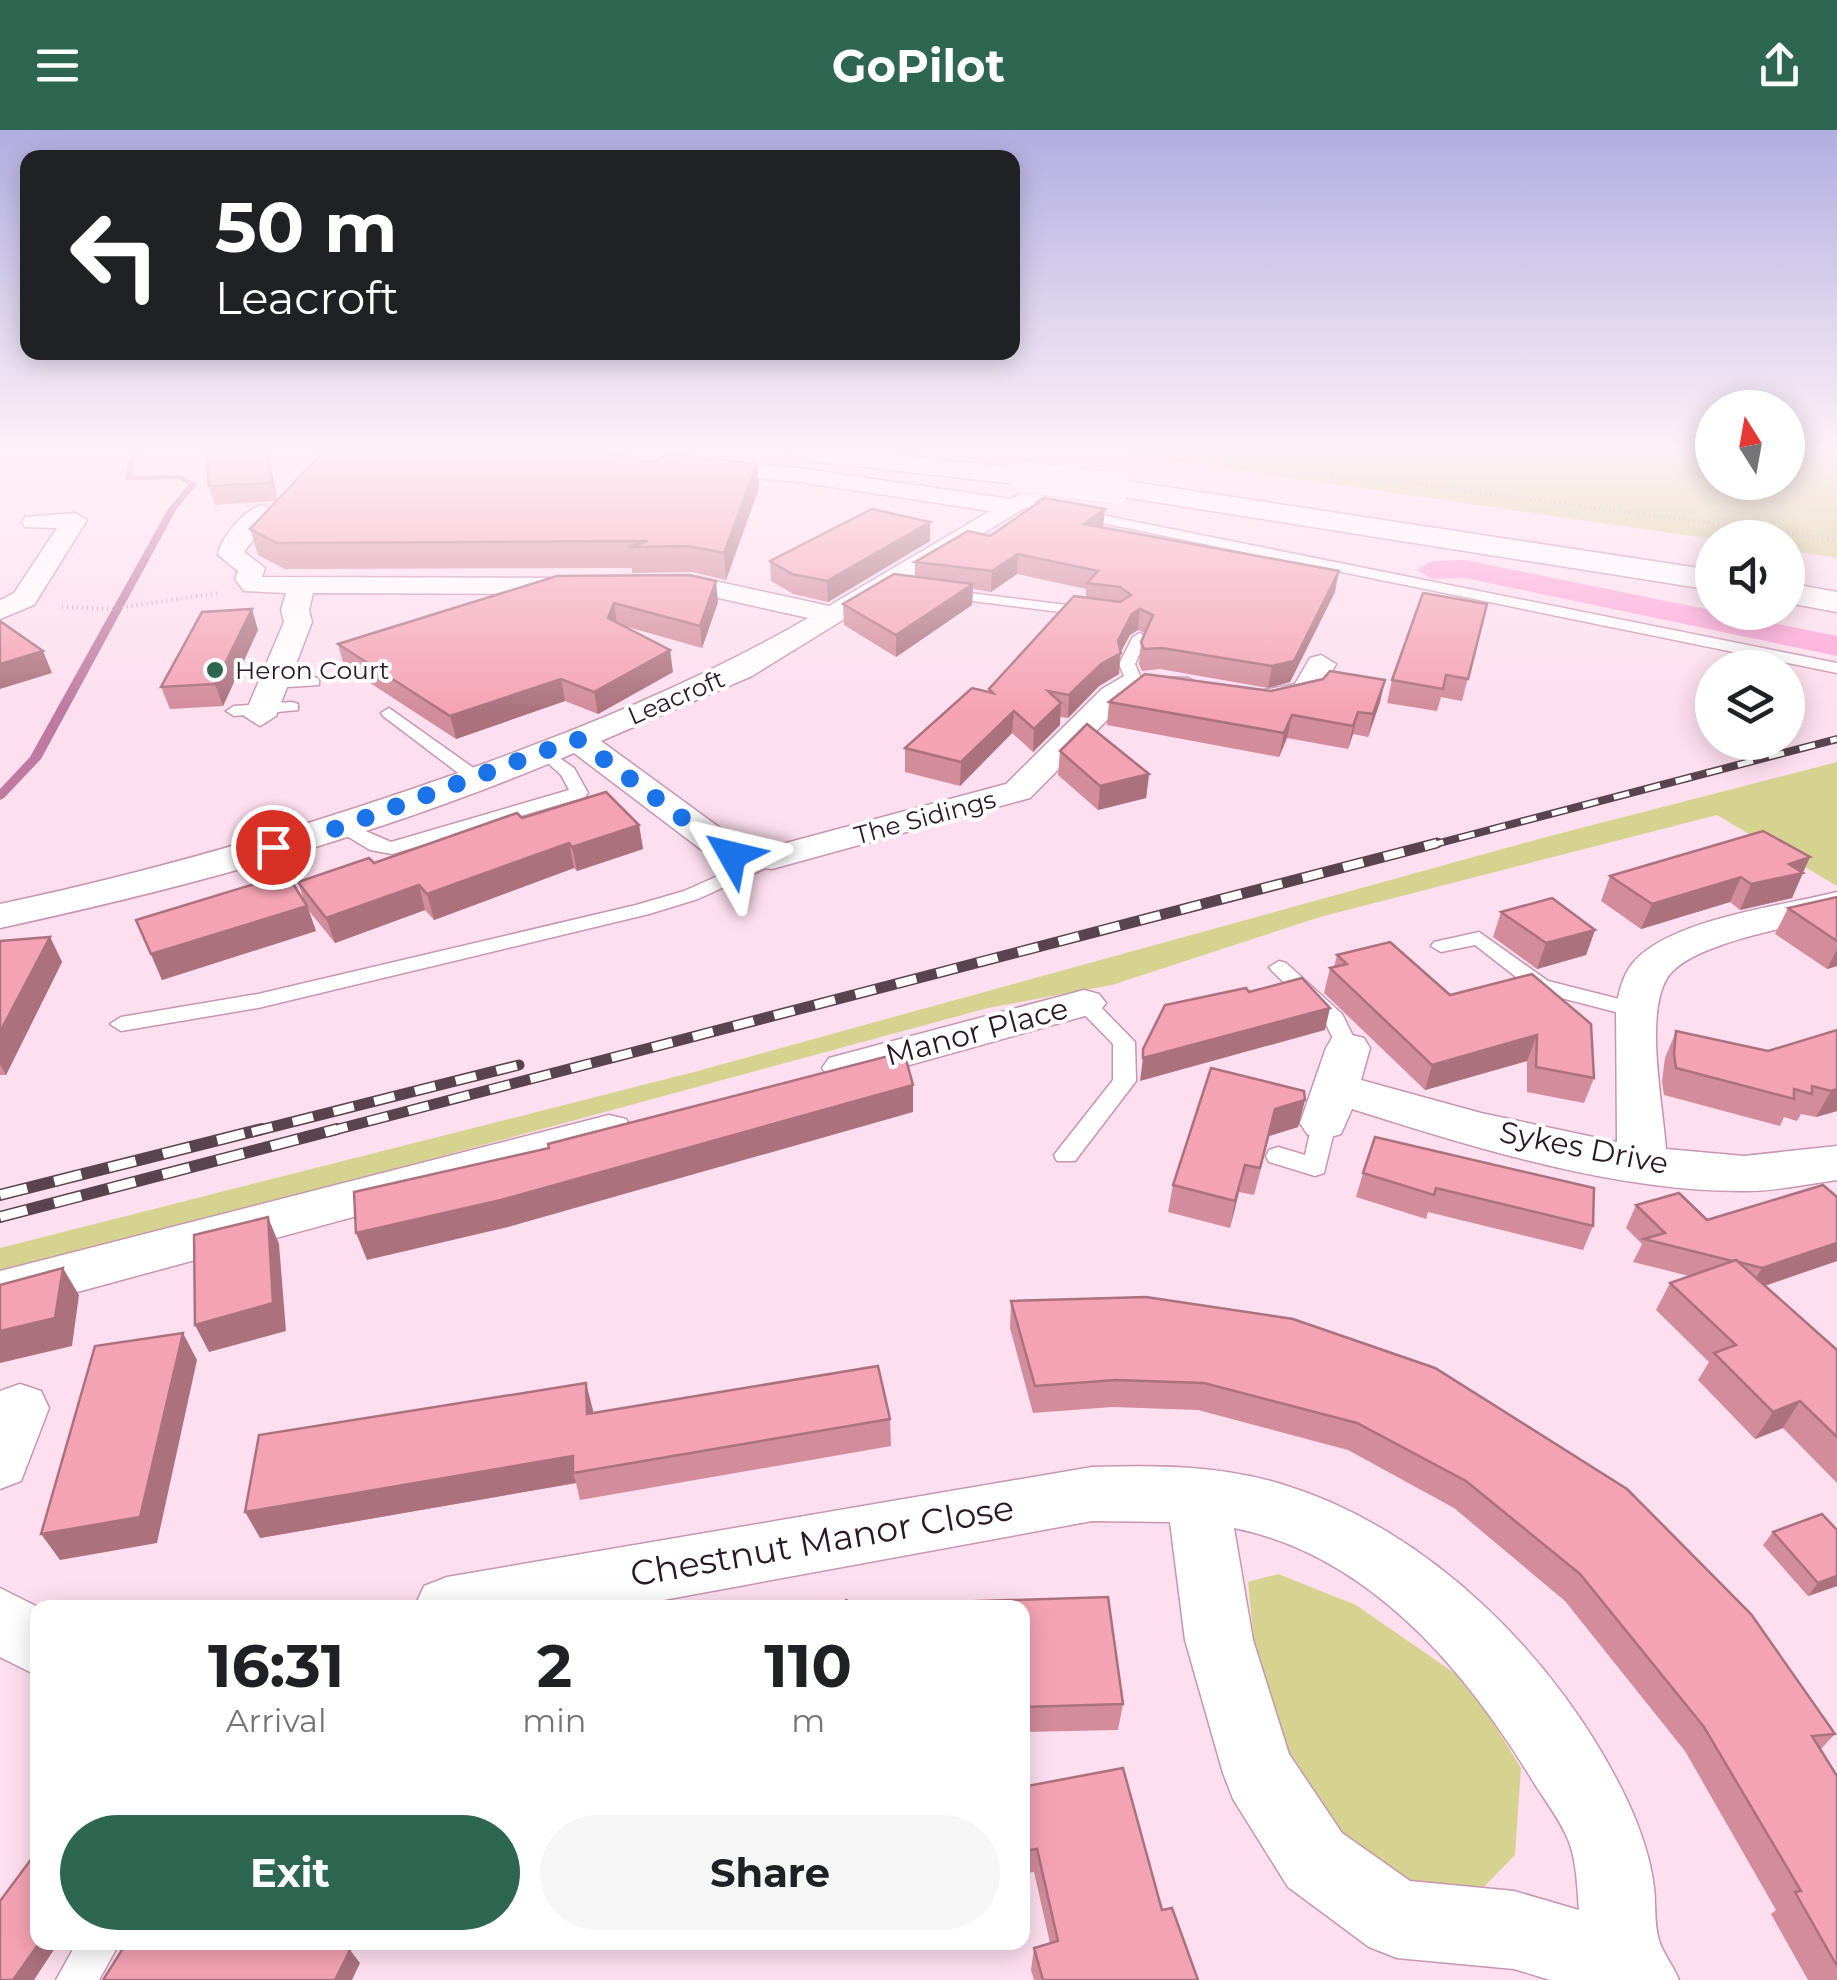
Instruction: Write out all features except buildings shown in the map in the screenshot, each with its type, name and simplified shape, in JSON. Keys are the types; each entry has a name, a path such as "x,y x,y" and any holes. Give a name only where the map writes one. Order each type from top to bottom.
{"highway":[{"path":"1457,538 1695,577"},
{"path":"1537,538 1695,564"},
{"path":"1805,583 1837,588"},
{"path":"1805,596 1837,602"}],"street":[{"path":"0,611 24,599 63,538"},
{"path":"241,538 232,546 231,556 252,568 248,579 254,585 433,589 692,584 833,616"},
{"name":"Leacroft","path":"0,916 137,887 341,827 545,753 742,670 891,587 959,538"},
{"path":"264,705 298,622 295,610 301,588"},
{"path":"383,615 368,608 369,601 398,588"},
{"path":"418,613 443,600 444,595 433,589"},
{"path":"1135,683 1160,682 1268,701 1307,692 1328,672"},
{"name":"The Sidings","path":"577,739 732,855 772,858 1018,791 1113,696 1135,683"},
{"path":"1642,1161 1634,1038 1647,973 1661,958 1692,944 1837,904"},
{"name":"Manor Place","path":"808,1078 1084,1002"},
{"name":"Sykes Drive","path":"1336,1086 1524,1139 1642,1161 1734,1174 1837,1163"},
{"path":"0,1292 656,1118"},
{"path":"0,1463 20,1408"},
{"name":"Chestnut Manor Close","path":"530,1600 1092,1494 1176,1492 1282,1511 1346,1538 1466,1631 1525,1702 1577,1786 1610,1854 1630,1971 1514,1930 1397,1918 1315,1860 1260,1773 1219,1640 1198,1496"},
{"path":"0,1619 30,1639"}],"lane":[{"path":"1247,538 1837,668"},
{"path":"919,591 1100,613"},
{"path":"1135,683 1127,664 1140,637"},
{"path":"264,705 314,682"},
{"path":"389,713 476,778"},
{"path":"341,827 376,846 392,848 579,793 568,772 545,753"},
{"path":"121,1024 258,1001 642,910 691,895 772,858"},
{"path":"1441,946 1479,938 1541,986 1638,1011"},
{"path":"1278,1156 1316,1167 1336,1086 1334,1020 1279,966"},
{"path":"1066,1155 1125,1082 1124,1042 1084,1002"},
{"path":"76,1980 95,1950"}],"path":[{"path":"111,609 254,585"}],"shaded area":[{"path":"1805,538 1837,538 1837,558 1805,553"},
{"path":"1837,762 1837,886 1717,815 1320,917 1112,985 988,1008 0,1276 0,1248 694,1072 1550,836"},
{"path":"1278,1574 1356,1605 1469,1683 1521,1768 1515,1855 1475,1896 1401,1890 1337,1858 1261,1714 1248,1582"}],"waterway":[{"path":"0,796 35,759 156,538"},
{"path":"1432,570 1465,569 1837,646"}],"railway":[{"path":"1428,846 1837,739"},
{"path":"327,1132 1437,843"},
{"path":"252,1132 519,1065"},
{"path":"0,1195 262,1129"},
{"path":"0,1217 337,1129"}],"place":[{"name":"Heron Court","path":"215,670"}],"route":[{"path":"273,847 341,827 577,739 732,855"}]}
